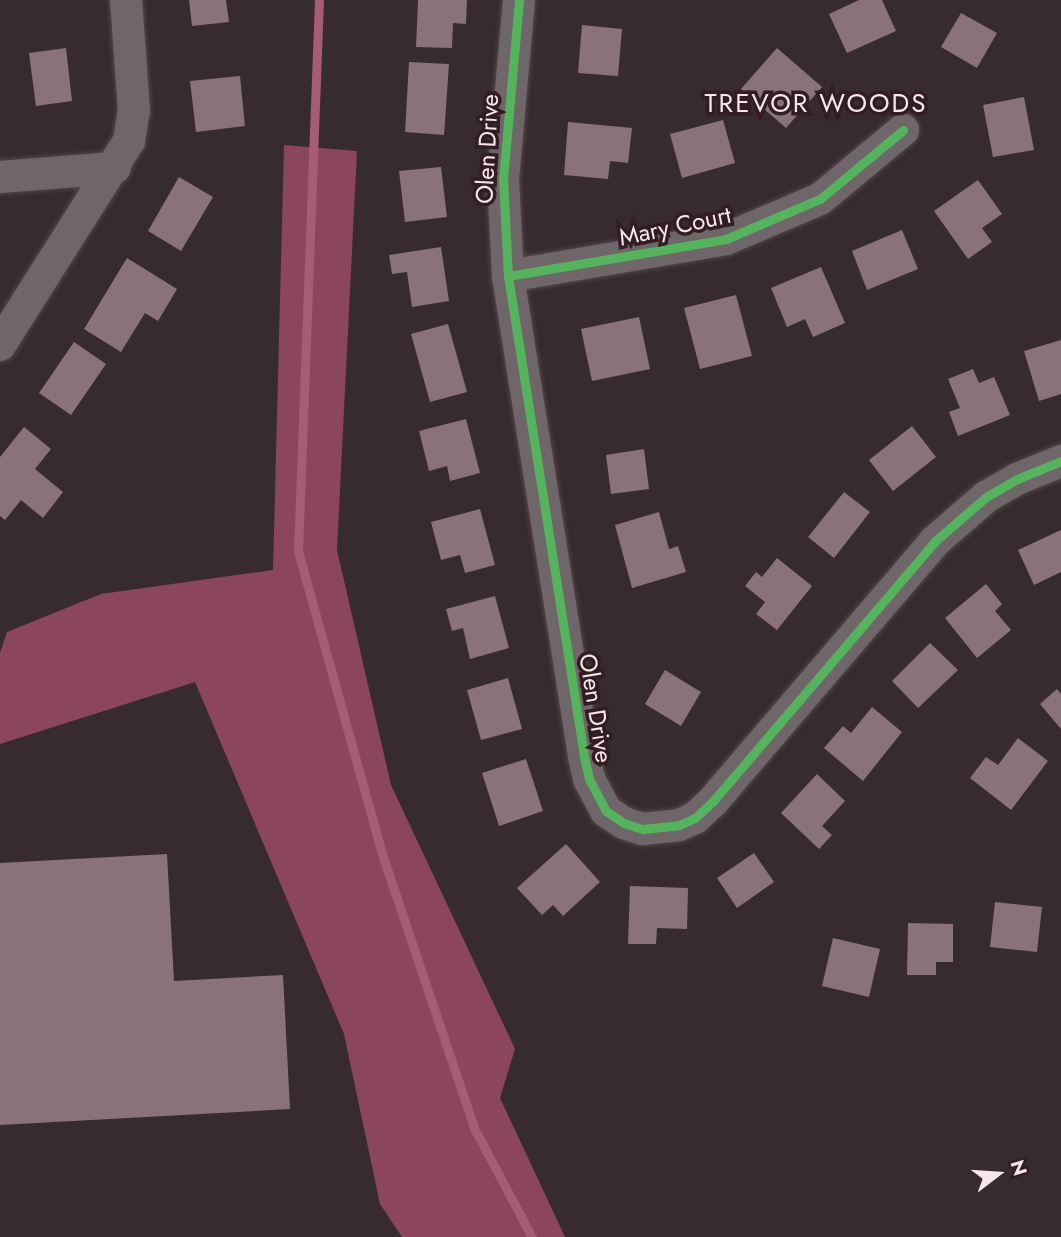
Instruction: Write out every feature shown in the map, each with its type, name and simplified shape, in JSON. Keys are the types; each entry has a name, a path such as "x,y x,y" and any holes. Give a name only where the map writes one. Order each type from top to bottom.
{"street":[{"path":"0,345 115,168 129,141 134,111 126,0"},
{"name":"Olen Drive","path":"519,0 503,178 508,276 584,757 597,798 607,811 624,823 643,829 660,828 695,818 714,800 934,542 986,497 1017,479 1061,461"},
{"name":"Mary Court","path":"508,276 726,239 820,199 903,130"},
{"path":"0,177 115,168"}],"shaded area":[{"path":"284,145 357,151 337,550 391,785 515,1049 500,1098 565,1237 402,1237 380,1204 344,1034 195,682 0,744 0,653 7,632 101,594 273,570"}],"building":[{"path":"189,0 226,0 229,22 192,26"},
{"path":"418,0 467,0 466,24 453,23 452,48 416,47"},
{"path":"859,0 882,0 896,31 847,53 829,14"},
{"path":"961,13 997,33 977,68 941,47"},
{"path":"582,25 622,29 618,76 578,73"},
{"path":"66,48 72,101 36,106 29,53"},
{"path":"777,48 822,87 786,128 741,89"},
{"path":"409,62 449,64 444,135 405,132"},
{"path":"240,76 245,126 196,132 190,81"},
{"path":"1024,97 1034,150 993,157 983,105"},
{"path":"723,120 735,163 682,178 670,134"},
{"path":"568,122 632,128 628,163 610,161 608,179 564,175"},
{"path":"441,167 447,217 405,222 399,171"},
{"path":"179,177 213,197 181,251 148,231"},
{"path":"978,180 1002,214 982,228 992,242 968,259 934,211"},
{"path":"902,230 918,269 867,290 852,251"},
{"path":"441,247 449,301 412,307 407,272 392,274 389,255"},
{"path":"127,258 177,289 158,321 145,313 121,352 84,329"},
{"path":"821,267 845,323 813,337 805,319 787,327 771,288"},
{"path":"736,295 752,356 700,369 684,308"},
{"path":"639,317 650,369 592,381 581,329"},
{"path":"448,324 467,392 430,402 411,334"},
{"path":"1061,340 1061,394 1039,401 1024,351"},
{"path":"74,342 106,364 71,415 39,393"},
{"path":"973,369 979,383 994,377 1010,415 958,436 949,412 960,408 948,379"},
{"path":"466,419 480,473 450,481 447,466 429,471 419,431"},
{"path":"912,426 936,457 893,491 869,460"},
{"path":"24,427 51,449 35,469 63,492 43,518 21,500 5,520 0,516 0,457"},
{"path":"644,449 649,489 611,494 606,455"},
{"path":"844,492 870,512 834,558 808,537"},
{"path":"480,509 495,565 465,573 460,555 441,560 431,522"},
{"path":"659,512 669,549 678,546 686,572 632,588 615,525"},
{"path":"1061,530 1061,572 1034,585 1018,550"},
{"path":"777,558 812,586 777,630 756,614 765,602 745,586 756,572 762,577"},
{"path":"986,584 1002,604 995,611 1011,630 977,658 945,618"},
{"path":"495,596 509,648 470,659 463,628 452,631 446,609"},
{"path":"930,643 958,670 918,708 892,681"},
{"path":"665,670 701,692 681,726 645,704"},
{"path":"508,678 522,729 481,740 467,690"},
{"path":"1057,689 1061,694 1061,729 1040,704"},
{"path":"872,707 902,732 863,781 824,748 843,726 851,733"},
{"path":"1018,738 1048,761 1011,810 970,778 986,757 998,765"},
{"path":"526,759 543,811 499,826 482,773"},
{"path":"817,774 845,801 822,826 832,835 819,849 781,813"},
{"path":"566,844 600,882 563,916 553,905 542,915 517,888"},
{"path":"754,853 774,882 737,908 717,878"},
{"path":"167,854 174,981 283,975 290,1109 0,1125 0,863"},
{"path":"630,886 688,888 687,929 657,928 656,944 628,944"},
{"path":"995,902 1042,907 1037,952 990,947"},
{"path":"908,923 953,924 953,962 936,962 936,975 907,975"},
{"path":"833,938 880,949 869,997 822,986"}],"waterway":[{"path":"319,0 298,551 381,851 474,1128 532,1237"}],"cycle path":[{"path":"519,0 503,178 508,276 584,757 589,779 606,811 624,823 643,829 679,825 695,818 714,800 934,542 986,497 1017,479 1061,461"},
{"path":"508,276 726,239 820,199 903,130"}],"district":[{"name":"TREVOR WOODS","path":"816,104"}]}
